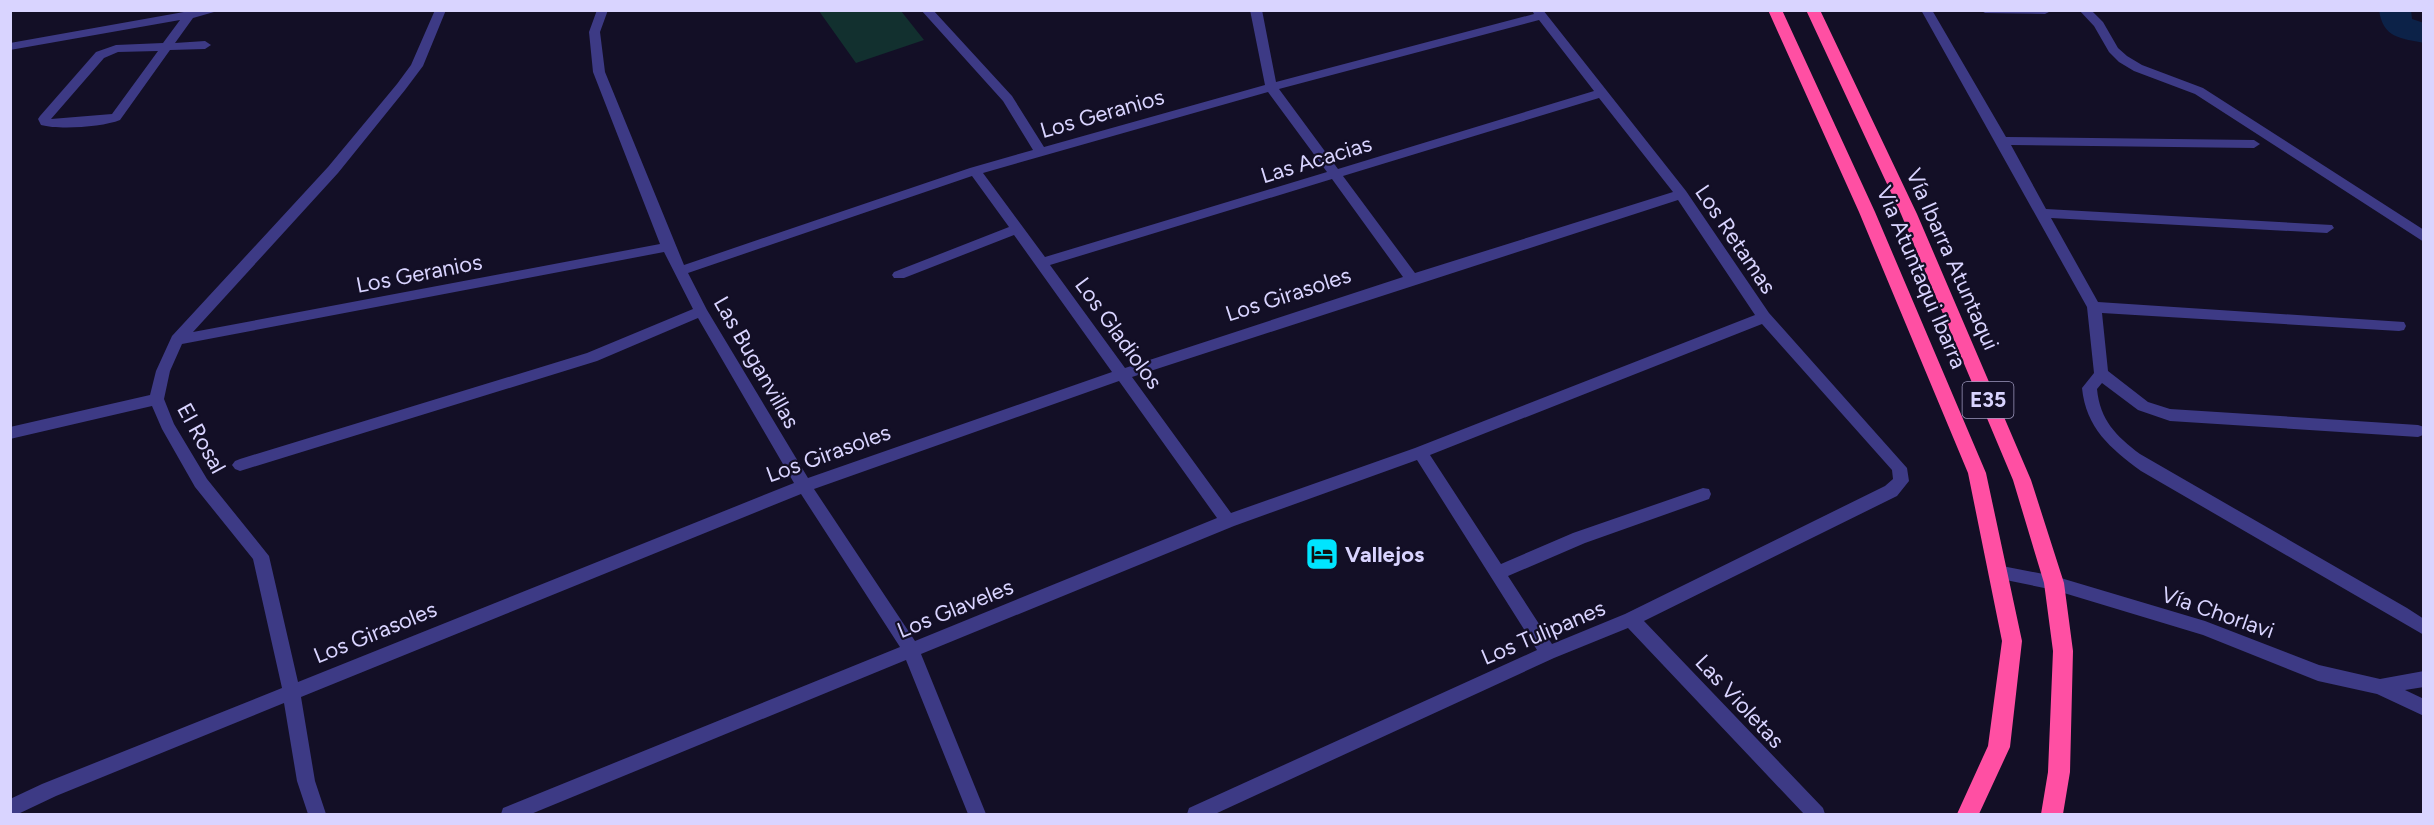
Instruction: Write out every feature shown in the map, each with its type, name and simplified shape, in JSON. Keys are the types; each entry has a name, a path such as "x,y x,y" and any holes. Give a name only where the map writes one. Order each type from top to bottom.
{"highway":[{"name":"Vía Ibarra Atuntaqui","path":"1813,10 1909,214 2022,480 2054,583 2063,651 2059,772 2052,814"},
{"name":"Via Atuntaqui Ibarra","path":"1773,12 1867,212 1977,473 2012,641 1999,747 1968,814"}],"street":[{"path":"10,47 216,10"},
{"name":"El Rosal","path":"317,814 306,781 291,691 261,556 201,483 167,425 158,399 163,371 177,340 333,170 401,87 417,66 441,10"},
{"name":"Las Buganvillas","path":"603,10 598,17 594,45 599,72 668,247 701,311 804,486 911,650 977,814"},
{"path":"926,10 1008,99 1040,152"},
{"path":"1256,10 1271,87 1412,279"},
{"path":"1926,10 2043,213 2094,307 2101,375 2143,406 2170,415 2418,431"},
{"path":"1985,10 2044,11"},
{"path":"2084,10 2099,24 2113,50 2123,59 2138,68 2199,91 2424,237"},
{"name":"Los Geranios","path":"680,272 975,171 1539,13"},
{"name":"Los Retamas","path":"1539,13 1681,194 1764,317 1899,468 1901,482"},
{"path":"189,15 168,48 116,117 109,120 45,122 44,119 100,55 116,49 168,48 205,45"},
{"name":"Las Acacias","path":"1042,263 1335,176 1602,93"},
{"path":"2002,141 2254,144"},
{"name":"Los Gladiolos","path":"975,171 1228,521"},
{"name":"Los Girasoles","path":"10,809 49,790 291,691 804,486 1123,374 1681,194"},
{"path":"2043,213 2327,228"},
{"path":"899,275 1018,229"},
{"name":"Los Geranios","path":"177,340 668,247"},
{"path":"2094,307 2399,326"},
{"path":"240,465 592,357 701,311"},
{"name":"Los Glaveles","path":"510,814 1228,521 1420,452 1764,317"},
{"path":"2101,375 2089,388 2090,402 2094,417 2111,440 2146,467 2424,628"},
{"path":"10,433 158,399"},
{"path":"1420,452 1548,653"},
{"name":"Los Tulipanes","path":"1196,814 1548,653 1631,619 1891,491 1901,482"},
{"path":"1497,573 1579,538 1703,494"},
{"name":"Vía Chorlavi","path":"1997,572 2054,583 2205,628 2318,673 2380,687 2424,679"},
{"name":"Las Violetas","path":"1631,619 1816,814"},
{"path":"2380,687 2424,708"}],"green space":[{"path":"819,11 901,11 924,40 856,63"}],"waterway":[{"path":"2395,10 2397,23 2408,30 2424,33"}],"place":[{"name":"Vallejos","path":"1322,554"}]}
